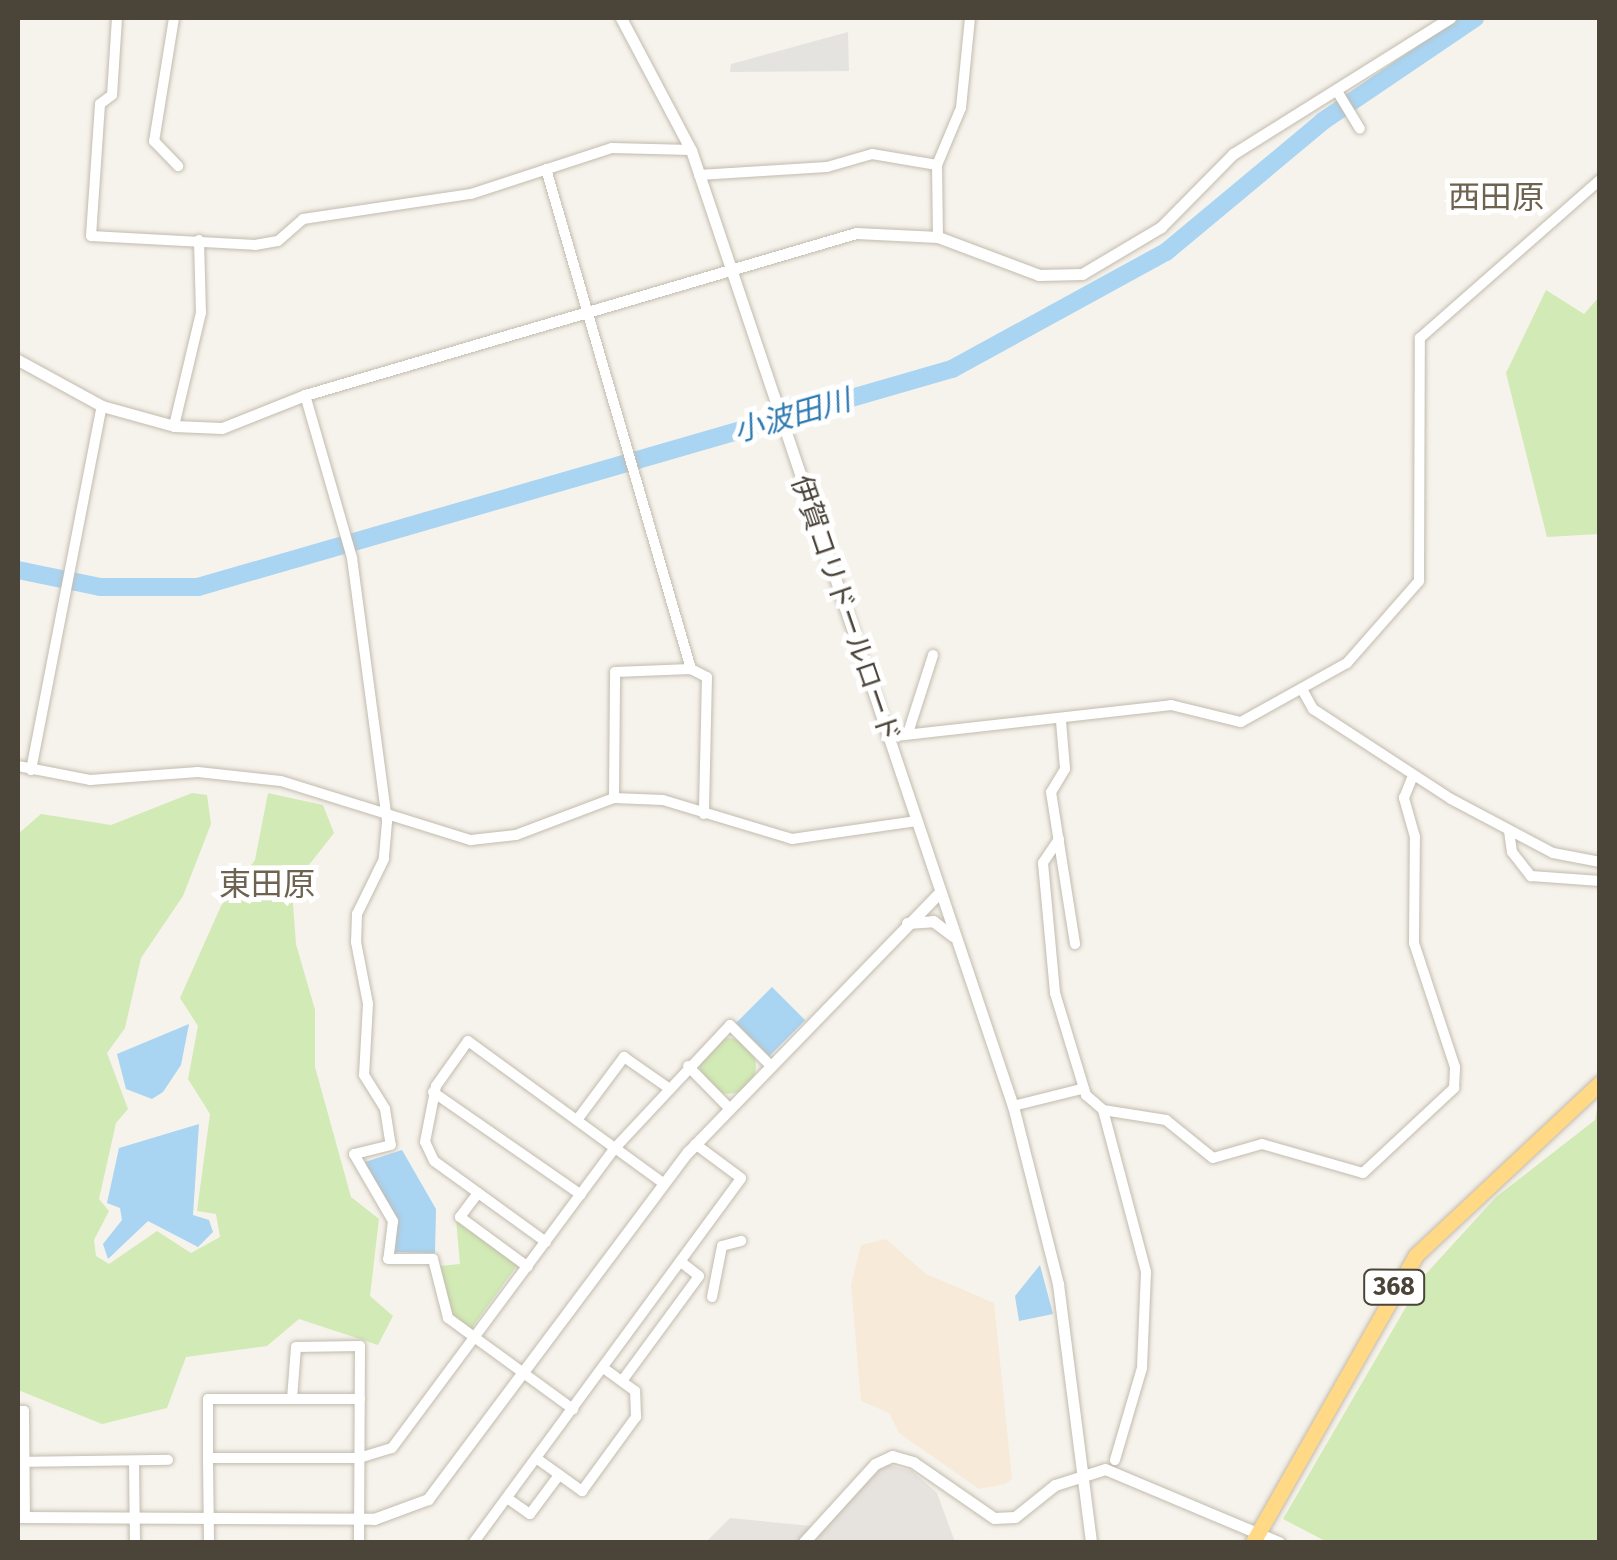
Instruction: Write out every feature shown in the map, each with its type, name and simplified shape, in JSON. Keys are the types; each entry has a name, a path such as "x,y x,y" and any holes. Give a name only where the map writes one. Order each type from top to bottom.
{"highway":[{"name":"368","path":"1256,1538 1416,1255 1452,1213 1600,1083"}],"street":[{"path":"117,18 112,95 100,104 91,236 278,241 303,219 459,196 612,148 690,150"},
{"path":"174,18 154,141 178,166"},
{"name":"伊賀コリドールロード","path":"622,18 699,174 1013,1106 1058,1284 1091,1542"},
{"path":"938,236 936,165 961,108 970,18"},
{"path":"18,360 102,406 174,426 222,428 305,394 856,232 938,236 1040,275 1082,274 1173,218 1234,154 1339,94 1450,18"},
{"path":"1339,94 1360,130"},
{"path":"699,174 827,167 872,154 936,165"},
{"path":"546,169 690,669"},
{"path":"887,737 1062,721 1180,705 1234,724 1303,691 1346,663 1419,581 1420,338 1600,180"},
{"path":"174,426 202,314 199,240"},
{"path":"305,394 352,558 385,813 384,860 356,928 368,998 364,1075 386,1108 391,1145 354,1154 393,1221 388,1259 433,1259 448,1318 573,1409"},
{"path":"31,770 102,406"},
{"path":"908,733 933,655"},
{"path":"614,798 615,672 690,669 707,677 704,814"},
{"path":"1303,691 1314,708 1413,776 1553,853 1600,862"},
{"path":"1062,721 1064,769 1051,792 1075,944"},
{"path":"18,766 102,780 246,776 484,841 614,798 653,798 813,840 917,821"},
{"path":"1103,1110 1166,1120 1212,1158 1262,1144 1363,1174 1448,1094 1455,1067 1414,943 1415,837 1404,798 1413,776"},
{"path":"1510,831 1512,852 1531,876 1600,881"},
{"path":"1060,838 1043,863 1058,1019 1081,1089 1103,1110 1146,1272 1142,1368 1114,1460"},
{"path":"18,1411 24,1411 21,1517 359,1519 390,1517 434,1494 662,1183 730,1108 870,970 900,928 940,892"},
{"path":"900,928 934,921 956,940"},
{"path":"208,1458 359,1458 397,1444 615,1148 666,1087 730,1024 772,1067"},
{"path":"546,1242 434,1161 425,1142 434,1092 468,1041 662,1183"},
{"path":"577,1120 624,1056 666,1087"},
{"path":"688,1066 730,1108"},
{"path":"1013,1106 1081,1089"},
{"path":"434,1092 580,1195"},
{"path":"474,1542 741,1178 695,1144"},
{"path":"478,1193 460,1217 528,1267"},
{"path":"680,1261 712,1292 722,1246 741,1241"},
{"path":"622,1380 699,1276"},
{"path":"292,1399 293,1350 360,1346 359,1542"},
{"path":"536,1458 582,1490 636,1417 635,1390 603,1368"},
{"path":"209,1542 208,1399 360,1400"},
{"path":"804,1542 887,1457 913,1462 1001,1519 1084,1474 1123,1474 1256,1538 1279,1542"},
{"path":"21,1462 168,1460"},
{"path":"134,1462 135,1542"},
{"path":"507,1498 530,1514 559,1475"}],"shaded area":[{"path":"848,32 849,71 730,72 731,64"},
{"path":"886,1239 926,1274 994,1303 1012,1479 1005,1484 979,1489 899,1433 889,1413 861,1401 851,1285 861,1245"},
{"path":"885,1464 912,1471 937,1493 955,1542 706,1542 730,1518 821,1527"}],"green space":[{"path":"1546,290 1584,314 1599,297 1599,534 1547,537 1506,373"},
{"path":"192,793 207,795 211,824 183,896 141,958 125,1028 107,1053 128,1109 116,1123 99,1199 109,1211 94,1240 96,1256 109,1264 157,1231 191,1253 220,1237 216,1214 197,1211 210,1114 188,1079 198,1026 180,998 221,906 255,860 268,793 323,805 334,833 305,870 293,904 296,944 315,1010 315,1067 351,1197 379,1219 370,1296 393,1316 378,1345 299,1319 267,1346 186,1357 167,1408 102,1424 18,1390 18,834 41,814 111,825"},
{"path":"728,1038 747,1047 756,1066 747,1085 728,1094 709,1085 700,1066 709,1047"},
{"path":"1599,1099 1599,1542 1327,1542 1283,1519 1424,1276 1496,1197 1595,1120"},
{"path":"456,1219 519,1263 471,1329 451,1315 439,1266 460,1264"}],"water":[{"path":"772,987 805,1020 769,1056 736,1023"},
{"path":"189,1024 181,1065 163,1092 152,1099 126,1089 117,1054"},
{"path":"199,1124 193,1215 209,1220 213,1232 198,1247 148,1221 108,1259 103,1244 122,1220 120,1208 107,1203 119,1148"},
{"path":"402,1150 436,1209 435,1253 395,1252 397,1220 362,1163"},
{"path":"1040,1265 1053,1314 1019,1321 1015,1296"}],"waterway":[{"name":"小波田川","path":"18,570 100,587 198,587 952,369 1166,252 1323,121 1475,18"}],"district":[{"name":"西田原","path":"1496,197"},
{"name":"東田原","path":"267,884"}]}
